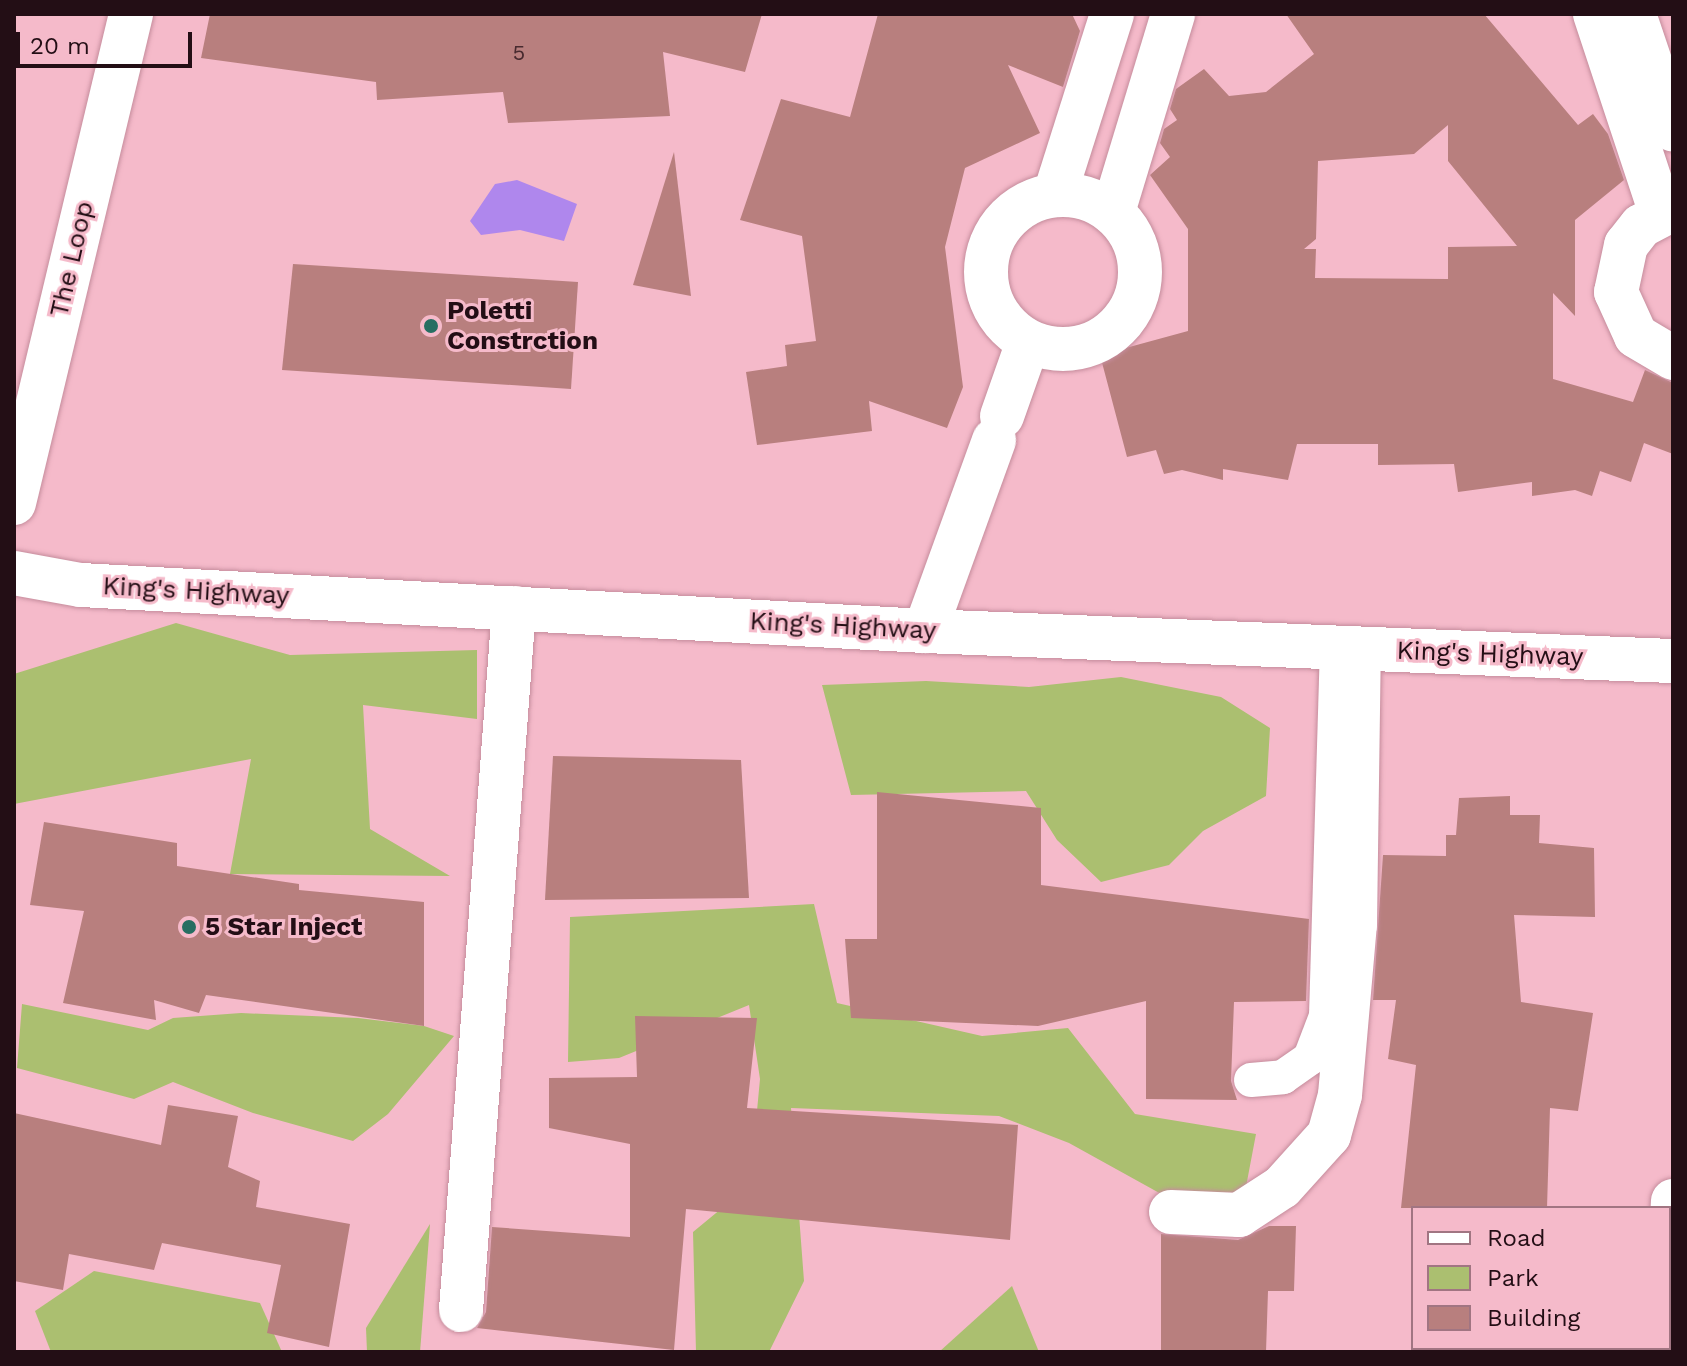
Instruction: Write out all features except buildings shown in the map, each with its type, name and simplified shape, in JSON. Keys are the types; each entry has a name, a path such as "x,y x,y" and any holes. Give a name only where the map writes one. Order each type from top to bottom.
{"street":[{"name":"The Loop","path":"14,503 131,14"},
{"path":"1055,194 1112,14"},
{"path":"1113,212 1173,14"},
{"path":"1595,14 1667,211 1626,245 1616,292 1636,336 1673,358"},
{"path":"1634,14 1673,130"},
{"path":"1055,194 1095,201 1113,212 1139,254 1135,304 1101,340 1078,349 1028,342 993,307 986,259 1010,215 1055,194"},
{"path":"925,631 1028,342"},
{"name":"King's Highway","path":"14,573 81,585 925,631 1673,661"},
{"path":"461,1310 514,608"},
{"path":"1171,1212 1239,1215 1282,1187 1329,1135 1340,1095 1355,925 1348,648"},
{"path":"1671,1239 1673,1201"}],"lane":[{"path":"1251,1080 1283,1077 1298,1068 1320,1042 1326,1016 1348,648"}],"green space":[{"path":"176,623 290,655 477,650 477,719 363,705 370,829 450,876 230,874 251,759 14,804 14,674"},
{"path":"1121,677 1221,697 1270,728 1266,796 1203,831 1169,865 1101,882 1057,840 1026,791 851,795 822,685 926,681 1029,687"},
{"path":"814,904 837,1003 982,1036 1068,1028 1135,1114 1256,1134 1245,1192 1163,1195 1069,1143 999,1116 791,1108 804,1281 769,1352 696,1352 693,1232 750,1185 760,1079 749,1005 619,1058 568,1062 570,917"},
{"path":"22,1004 148,1030 173,1018 241,1013 358,1018 424,1026 454,1036 388,1114 353,1141 253,1113 173,1082 134,1099 17,1068"},
{"path":"430,1224 420,1352 367,1352 366,1328"},
{"path":"94,1271 260,1303 282,1352 51,1352 35,1311"},
{"path":"1012,1286 1039,1352 939,1352"}],"shaded area":[{"path":"517,180 577,204 564,241 520,230 481,235 470,221 495,184"}],"place":[{"name":"Poletti Constrction","path":"431,326"},
{"name":"5 Star Inject","path":"189,927"}]}
